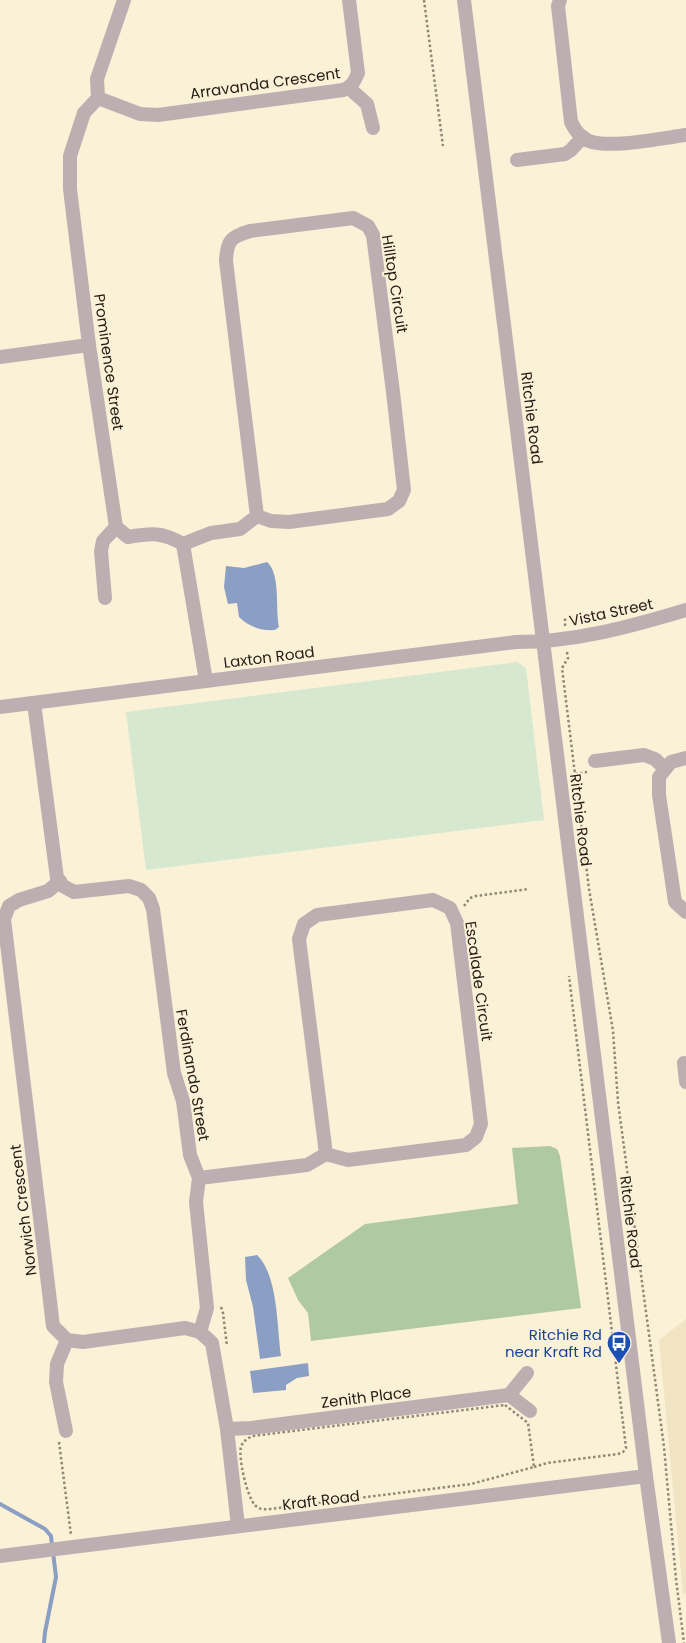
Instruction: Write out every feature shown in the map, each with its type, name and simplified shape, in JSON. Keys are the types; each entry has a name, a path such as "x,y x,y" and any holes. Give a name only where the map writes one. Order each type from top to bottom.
{"street":[{"path":"98,98 97,79 124,0"},
{"name":"Arravanda Crescent","path":"98,98 140,114 158,115 349,88 358,74 349,0"},
{"name":"Ritchie Road","path":"464,0 646,1476 669,1643"},
{"path":"560,0 558,6 571,122 578,134 589,142 610,145 686,135"},
{"path":"349,88 367,104 372,128"},
{"name":"Prominence Street","path":"98,98 84,113 70,156 70,189 89,345 116,527"},
{"path":"517,160 565,154 572,150 583,137"},
{"name":"Hilltop Circuit","path":"353,218 368,226 373,235 394,392 404,490 399,501 388,509 289,522 271,521 257,516 226,262 227,246 235,236 250,231 353,218"},
{"path":"0,357 89,345"},
{"path":"105,598 101,551 104,541 116,527 128,537 159,534 168,536 183,544 211,533 240,529 257,516"},
{"path":"183,544 206,681"},
{"name":"Vista Street","path":"543,642 624,628 686,610"},
{"name":"Laxton Road","path":"0,707 516,642 543,642"},
{"path":"34,703 57,878 60,881"},
{"path":"595,761 644,755 655,759 664,768"},
{"path":"686,758 671,762 664,768 660,777 659,795 675,902 686,912"},
{"name":"Ferdinando Street","path":"60,881 63,886 74,892 129,886 141,890 149,898 153,909 174,1073 183,1101 190,1156 199,1178 196,1202 207,1308 200,1332"},
{"name":"Norwich Crescent","path":"60,881 48,891 19,900 9,906 4,919 53,1326 67,1340"},
{"name":"Escalade Circuit","path":"433,900 450,908 457,922 481,1124 477,1135 466,1145 348,1160 326,1154 299,939 304,924 317,915 433,900"},
{"path":"684,1063 686,1082"},
{"path":"199,1178 307,1165 326,1154"},
{"path":"66,1431 56,1382 57,1364 67,1340 83,1342 186,1328 200,1332 212,1343 228,1429 238,1526"},
{"path":"527,1373 509,1395 530,1411"},
{"name":"Zenith Place","path":"228,1429 251,1428 509,1395"},
{"name":"Kraft Road","path":"0,1556 646,1476"}],"path":[{"path":"424,0 443,146"},
{"path":"565,618 568,658 562,668 564,687 590,889 613,1030 618,1102 660,1420 684,1643"},
{"path":"462,908 470,898 476,896 529,889"},
{"path":"534,1467 528,1423 505,1405 252,1436 245,1440 241,1453 250,1498 254,1505 266,1509 470,1484 534,1467 547,1463 624,1452 626,1448 569,976"},
{"path":"219,1301 223,1313 228,1349"},
{"path":"66,1431 58,1436 67,1547"}],"shaded area":[{"path":"686,1319 686,1593 683,1595 659,1340"}],"green space":[{"path":"517,662 526,668 544,820 146,870 126,712"},
{"path":"550,1146 557,1149 560,1156 581,1308 311,1341 308,1313 298,1300 288,1278 365,1224 518,1204 512,1148"}],"water":[{"path":"267,562 276,583 279,627 275,630 256,628 239,617 237,603 228,604 224,587 226,566 244,568"},
{"path":"257,1255 264,1264 273,1288 281,1356 260,1359 253,1307 246,1280 245,1257"},
{"path":"308,1363 309,1376 297,1378 286,1385 286,1390 253,1393 250,1371"}],"waterway":[{"path":"0,1504 45,1529 51,1536 52,1546"},
{"path":"44,1643 56,1577 53,1552"}],"place":[{"name":"Ritchie Rd near Kraft Rd","path":"619,1364"}]}
